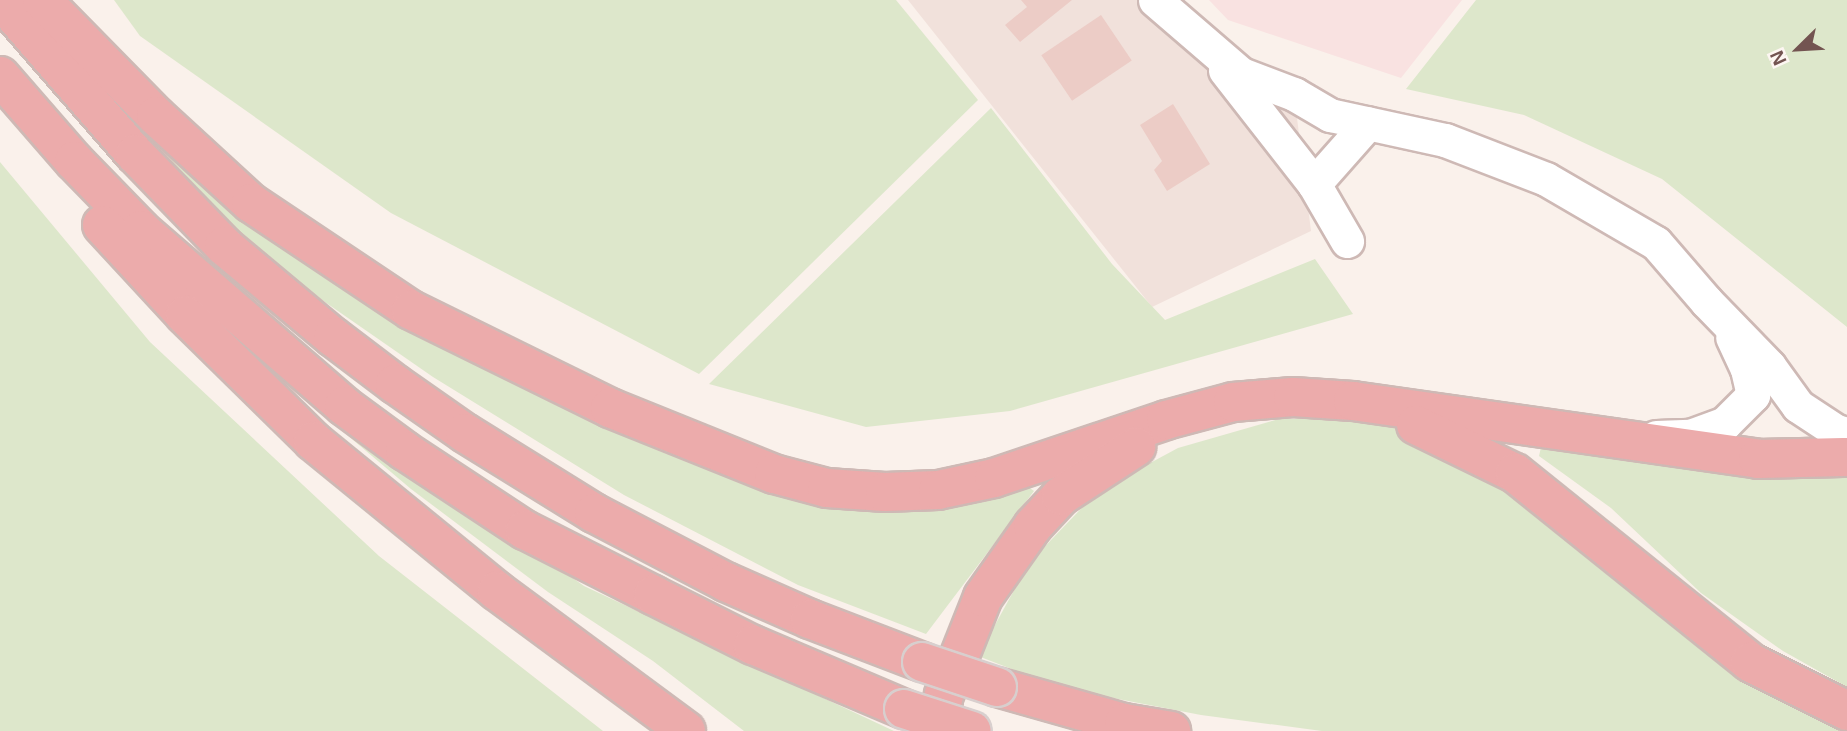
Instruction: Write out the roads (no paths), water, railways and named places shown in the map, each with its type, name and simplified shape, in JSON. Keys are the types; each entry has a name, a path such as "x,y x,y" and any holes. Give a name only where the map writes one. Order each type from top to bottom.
{"highway":[{"path":"1,0 135,154 224,246 333,337 405,391 527,473 618,526 726,582 798,614 997,688 1089,714 1171,731"},
{"path":"42,0 220,176 251,202 411,310 610,408 774,474 827,488 886,492 938,489 994,478 1166,420 1233,402 1293,397 1353,401 1758,459 1847,457"},
{"path":"0,76 74,161 141,230 344,406 405,451 525,530 753,645 904,709 972,731"},
{"path":"0,113 185,315 313,441 497,591 686,731"},
{"path":"938,731 944,695 983,597 1033,526 1061,496 1123,453 1233,402"},
{"path":"1123,453 1194,429 1281,415 1353,412 1425,426 1515,473 1750,662 1847,711"}],"street":[{"path":"1154,0 1241,74 1294,94 1330,115 1445,140 1546,179 1656,243 1706,301 1769,366 1798,406 1836,431 1847,434"},
{"path":"1204,43 1314,184 1347,241"},
{"path":"1314,184 1368,123"},
{"path":"1615,439 1690,436 1725,423 1753,395 1747,369 1735,343 1706,301"}]}
